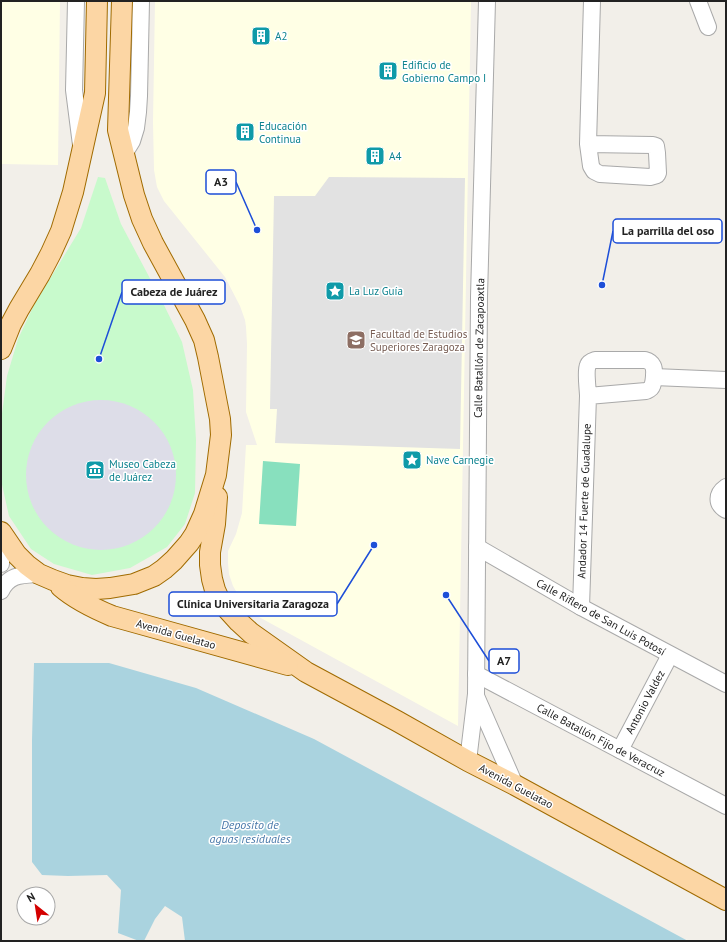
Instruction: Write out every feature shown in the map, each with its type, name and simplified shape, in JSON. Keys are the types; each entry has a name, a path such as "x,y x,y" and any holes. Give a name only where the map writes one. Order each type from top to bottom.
{"main road":[{"path":"1,349 18,309 51,253 61,231 73,192 95,93 97,1"},
{"path":"46,577 67,585 96,589 134,584 154,576 174,560 195,534 204,514 216,475 221,435 220,419 204,340 142,219 134,195 118,130 122,1"},
{"name":"Avenida Guelatao","path":"216,475 215,524 210,552 212,579 220,600 238,622 251,633 306,672 726,900"},
{"name":"Avenida Guelatao","path":"1,532 16,554 27,565 84,603 98,610 112,616 267,659 306,672"}],"street":[{"path":"76,1 74,90 82,151"},
{"path":"124,154 132,141 136,128 138,112 141,1"},
{"name":"Calle Batallón de Zacapoaxtla","path":"468,761 476,694 479,297 487,1"},
{"path":"588,144 592,1"},
{"path":"698,1 708,27"},
{"name":"Andador 14 Fuerte de Guadalupe","path":"581,606 588,365 591,361 596,360 645,360 650,361 653,365 654,377"},
{"path":"588,396 650,390 654,377 726,380"},
{"path":"726,487 720,493 718,498 722,508 726,510"},
{"path":"1,538 1,564"},
{"name":"Calle Riflero de San Luis Potosí","path":"477,547 670,655 726,684"},
{"path":"1,591 4,584 15,577 23,575 46,577"},
{"name":"Antonio Valdez","path":"620,750 670,655"},
{"name":"Calle Batallón Fijo de Veracruz","path":"476,674 726,806"},
{"name":"Calle Batallón de Zacapoaxtla","path":"476,694 515,785"}],"shaded area":[{"path":"1,1 60,1 58,165 1,164"},
{"name":"Facultad de Estudios Superiores Zaragoza","path":"155,1 471,1 458,726 252,613 243,603 233,586 229,574 228,551 236,534 242,513 246,445 257,445 246,412 246,327 240,306 225,277 164,201 157,187 154,170 153,122"},
{"path":"329,177 465,178 460,449 275,443 277,409 270,409 274,196 315,196"},
{"path":"108,400 130,405 143,412 159,427 171,446 175,460 175,490 171,504 164,517 149,533 130,545 116,549 94,550 72,545 59,538 38,517 31,504 27,490 26,468 31,446 38,433 59,412 72,405 86,401"}],"green space":[{"path":"98,177 105,178 121,224 182,342 193,390 196,440 195,493 185,524 167,547 130,568 92,575 54,564 31,549 9,516 1,480 1,421 7,376 18,339 34,305 81,228"},
{"path":"263,461 300,464 296,526 259,524"}],"water":[{"name":"Deposito de aguas residuales","path":"34,663 109,663 196,688 314,739 688,941 185,941 182,917 165,906 155,919 144,941 139,941 118,933 121,890 107,875 42,875 32,862 32,740"}],"place":[{"name":"A2","path":"261,36"},
{"name":"Edificio de Gobierno Campo I","path":"388,71"},
{"name":"Educación Continua","path":"245,132"},
{"name":"A4","path":"375,156"},
{"name":"A3","path":"257,230"},
{"name":"La parrilla del oso","path":"602,285"},
{"name":"La Luz Guía","path":"335,291"},
{"name":"Facultad de Estudios Superiores Zaragoza","path":"356,340"},
{"name":"Cabeza de Juárez","path":"99,359"},
{"name":"Nave Carnegie","path":"412,460"},
{"name":"Museo Cabeza de Juárez","path":"95,470"},
{"name":"Clínica Universitaria Zaragoza","path":"374,545"},
{"name":"A7","path":"446,595"}]}
